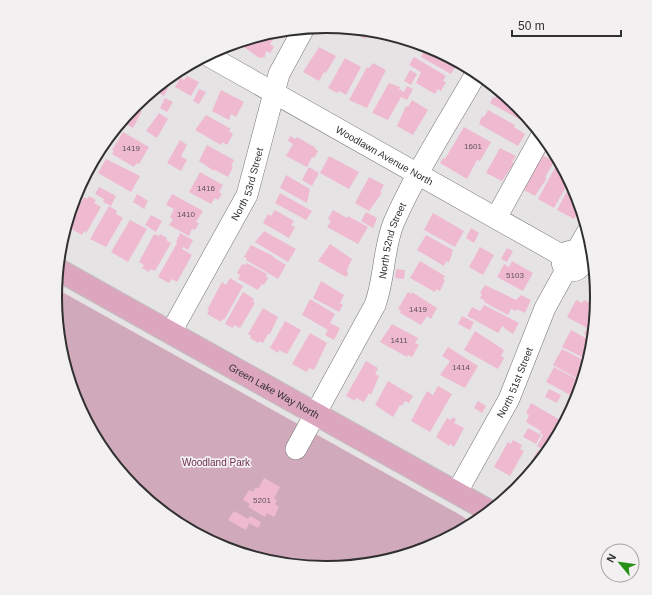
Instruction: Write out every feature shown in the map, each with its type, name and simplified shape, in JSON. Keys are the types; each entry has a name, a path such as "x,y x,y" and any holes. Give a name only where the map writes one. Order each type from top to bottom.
{"main road":[{"name":"Green Lake Way North","path":"63,271 485,508"}],"street":[{"name":"North 53rd Street","path":"171,332 247,195 279,74 300,34"},
{"name":"Woodlawn Avenue North","path":"212,58 576,263"},
{"name":"North 52nd Street","path":"296,449 375,305 380,291 389,238 394,222 419,174 473,78"},
{"path":"496,218 539,140"},
{"name":"North 51st Street","path":"457,492 509,399 546,308 576,263 584,241"}],"green space":[{"name":"Woodland Park","path":"62,292 468,520 443,535 411,548 361,560 326,562 291,560 258,553 225,542 194,527 165,507 139,485 116,459 97,430 82,399 71,366 64,332"}],"building":[{"path":"357,35 367,36 365,39"},
{"path":"274,38 270,44 274,47 270,53 266,51 265,57 259,58 244,47"},
{"path":"319,47 336,56 326,73 324,72 319,81 303,72"},
{"path":"424,52 455,67 451,74 421,57"},
{"path":"414,57 446,76 443,81 446,82 441,91 438,89 435,94 416,83 421,72 409,65"},
{"path":"345,58 361,67 346,95 339,91 337,93 328,88"},
{"path":"373,63 386,70 367,108 349,100 367,67 369,68"},
{"path":"410,70 417,74 411,85 404,81"},
{"path":"187,76 199,82 191,96 175,87 180,78 184,80"},
{"path":"389,83 400,87 399,89 404,92 407,86 413,89 407,100 401,97 388,120 372,113"},
{"path":"166,87 168,88 164,96 159,93"},
{"path":"199,89 206,92 199,104 193,101"},
{"path":"221,90 244,102 236,117 231,114 229,120 212,111"},
{"path":"496,96 513,110 520,117 519,119 490,103 493,97 495,98"},
{"path":"165,98 173,102 167,112 160,108"},
{"path":"412,100 428,110 413,135 397,126 406,106 408,107"},
{"path":"140,109 142,111 133,128 126,124"},
{"path":"488,110 515,125 514,127 525,134 518,146 479,124 482,116 484,117"},
{"path":"159,113 168,119 157,138 146,131"},
{"path":"206,115 231,129 229,131 233,134 227,145 222,142 221,145 195,130"},
{"path":"464,127 491,142 480,161 477,160 467,179 440,163 443,158 445,159"},
{"path":"123,132 149,147 139,164 137,163 134,167 112,154 114,151 112,150"},
{"path":"290,136 295,139 297,137 316,148 315,149 318,151 314,158 312,157 307,167 286,156 293,144 288,141"},
{"path":"180,140 187,145 181,156 187,160 181,171 167,163"},
{"path":"207,145 234,160 231,166 233,167 228,177 215,170 214,171 199,161"},
{"path":"500,148 516,156 512,162 514,163 502,181 486,173"},
{"path":"542,155 552,160 553,164 545,177 547,178 535,196 520,188"},
{"path":"329,156 359,172 349,189 320,173"},
{"path":"106,159 140,176 131,192 98,173"},
{"path":"556,166 566,187 554,208 538,199"},
{"path":"309,167 319,173 312,186 302,180"},
{"path":"200,172 223,185 219,192 222,194 218,200 215,198 211,204 189,192"},
{"path":"286,175 310,189 307,203 280,188"},
{"path":"369,177 384,185 380,192 382,193 369,211 355,203"},
{"path":"99,187 116,196 111,206 103,202 104,199 95,194"},
{"path":"567,190 577,214 574,219 557,210"},
{"path":"280,193 312,211 306,220 275,203"},
{"path":"137,194 148,201 144,209 133,202"},
{"path":"172,194 203,211 196,222 199,223 195,230 192,229 189,236 169,225 173,219 170,217 174,209 166,205"},
{"path":"89,196 96,200 94,203 101,207 86,233 84,231 82,235 71,229 76,212 84,197 87,199"},
{"path":"109,206 117,211 116,214 123,218 106,247 90,239"},
{"path":"275,210 294,221 291,225 295,227 289,238 263,223 268,214 271,216"},
{"path":"333,210 368,227 358,244 327,227 331,221 328,219"},
{"path":"366,212 377,218 373,228 361,221"},
{"path":"433,213 464,231 455,247 424,230"},
{"path":"151,215 162,221 156,232 145,225"},
{"path":"130,220 147,229 128,262 111,252"},
{"path":"471,228 479,233 474,243 466,238"},
{"path":"264,231 296,249 288,262 255,242"},
{"path":"180,233 193,240 188,250 183,247 182,249 192,255 177,282 172,279 169,283 158,277 177,243 176,242"},
{"path":"154,234 159,236 160,234 167,238 166,240 171,243 155,271 150,269 149,272 142,268 144,265 139,262"},
{"path":"426,235 453,250 449,263 446,261 444,266 417,250"},
{"path":"330,244 352,259 347,270 348,274 346,277 318,261"},
{"path":"251,245 273,256 286,265 278,279 246,260 247,258 244,257"},
{"path":"480,247 494,255 483,275 469,267"},
{"path":"507,248 513,251 507,262 501,259"},
{"path":"420,261 445,276 443,279 445,280 440,291 436,289 435,292 410,278"},
{"path":"512,261 533,273 523,291 497,277 504,264 509,267"},
{"path":"247,263 267,274 266,276 268,278 264,285 262,284 258,290 238,279 240,275 237,273 242,264 245,265"},
{"path":"396,269 405,270 404,279 395,278"},
{"path":"230,278 243,286 224,320 222,319 221,322 207,314 209,311 207,310 222,282 226,285"},
{"path":"321,281 344,295 340,303 343,305 339,312 313,298"},
{"path":"485,285 516,300 521,295 531,300 525,313 517,309 516,311 511,309 508,315 484,302 485,301 480,298 482,294 480,293"},
{"path":"243,292 254,299 253,302 255,303 240,328 234,325 233,328 225,324"},
{"path":"408,292 411,294 412,292 437,308 431,319 427,316 421,325 400,313 401,311 398,309"},
{"path":"310,299 335,314 330,323 340,328 334,340 325,335 328,330 302,315"},
{"path":"576,300 582,303 584,300 590,303 589,324 587,328 567,317"},
{"path":"484,305 519,323 513,334 504,328 503,325 498,333 467,316 472,307 480,311"},
{"path":"263,308 278,317 270,334 268,334 263,343 260,341 258,343 250,338 251,336 248,334"},
{"path":"462,316 474,322 470,330 458,324"},
{"path":"285,321 301,330 287,354 279,350 278,353 270,348"},
{"path":"392,324 418,338 415,343 419,345 412,357 408,355 407,357 380,342"},
{"path":"589,324 587,336 584,334"},
{"path":"571,330 587,339 583,358 562,347"},
{"path":"475,331 504,350 501,356 504,358 498,369 464,350"},
{"path":"310,333 327,343 314,370 309,368 307,372 292,364"},
{"path":"448,347 478,366 465,388 440,375 450,361 442,356"},
{"path":"562,349 582,360 577,379 553,365"},
{"path":"366,361 378,368 375,374 379,376 371,395 369,393 364,402 356,398 355,401 346,396"},
{"path":"554,367 577,379 571,396 546,382"},
{"path":"388,381 413,396 409,403 405,401 402,406 400,405 393,417 375,405"},
{"path":"438,386 452,394 430,432 411,421 427,391 433,395"},
{"path":"549,389 561,395 557,403 545,397"},
{"path":"478,401 486,406 482,413 474,408"},
{"path":"531,403 560,420 542,449 537,446 543,435 540,433 541,431 526,422 529,415 526,413"},
{"path":"453,417 456,419 454,423 464,428 454,447 450,444 449,446 436,437 447,418 451,420"},
{"path":"528,428 541,435 536,444 523,437"},
{"path":"513,440 522,445 520,449 524,451 510,476 494,467 508,442 511,444"},
{"path":"538,450 541,451 536,459 526,471"},
{"path":"264,478 280,487 274,498 277,500 275,504 279,507 274,517 267,513 265,517 248,507 250,504 243,500 249,490 253,492 256,487 258,489"},
{"path":"234,511 248,519 250,516 261,522 258,528 249,523 246,530 228,520"}]}
